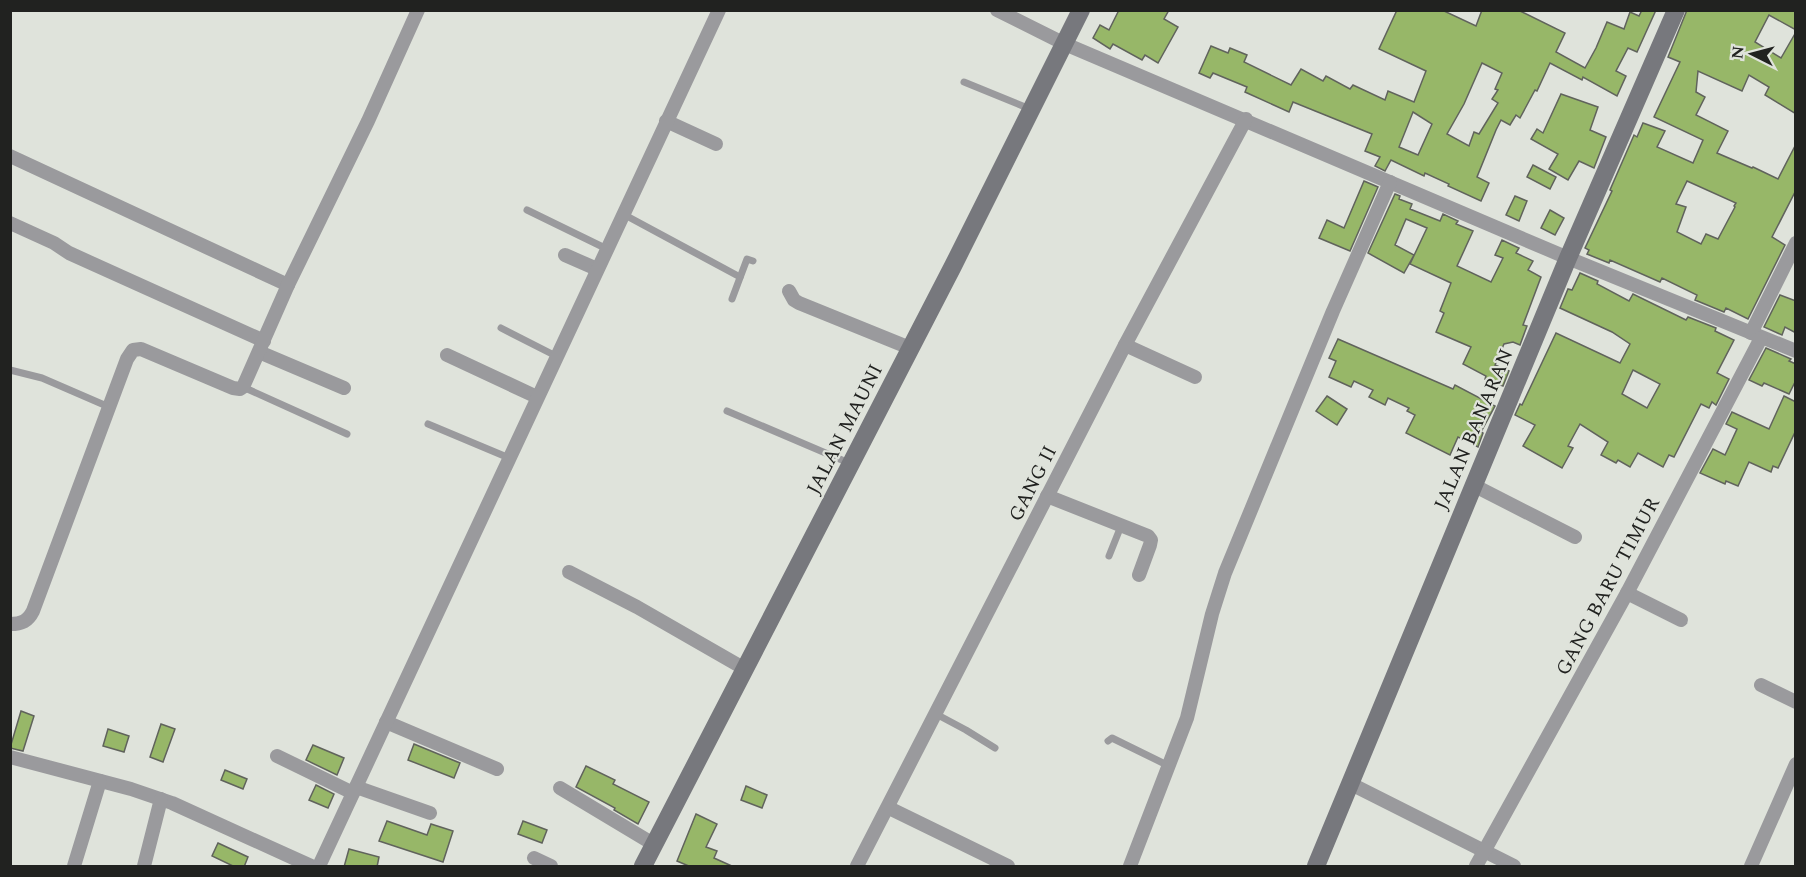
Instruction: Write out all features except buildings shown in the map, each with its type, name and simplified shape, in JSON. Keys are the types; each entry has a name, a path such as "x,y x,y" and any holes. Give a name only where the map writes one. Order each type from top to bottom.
{"main road":[{"name":"JALAN MAUNI","path":"644,867 852,464 1082,10"},
{"name":"JALAN BANARAN","path":"1316,867 1568,258 1676,10"}],"street":[{"path":"10,624 23,623 29,619 33,611 129,354 138,349 163,357 233,388 243,387 288,285 368,121 418,10"},
{"path":"319,867 718,10"},
{"path":"997,10 1065,44 1246,119 1568,258 1796,351"},
{"name":"GANG II","path":"857,867 1125,345 1246,119"},
{"path":"666,121 716,144"},
{"path":"10,156 288,285"},
{"path":"1130,867 1187,718 1212,614 1225,573 1333,311 1390,182"},
{"path":"10,223 344,388"},
{"name":"GANG BARU TIMUR","path":"1476,867 1627,593 1756,336 1796,243"},
{"path":"565,255 597,269"},
{"path":"789,291 794,300 799,303 910,348"},
{"path":"1125,345 1196,377"},
{"path":"447,355 537,397"},
{"path":"1473,485 1575,537"},
{"path":"1047,496 1148,536 1151,540 1140,576"},
{"path":"569,572 745,669"},
{"path":"1627,593 1681,620"},
{"path":"1761,685 1796,702"},
{"path":"386,722 497,770"},
{"path":"277,756 355,790 430,813"},
{"path":"10,757 161,799 311,867"},
{"path":"1751,867 1796,764"},
{"path":"74,867 100,781"},
{"path":"1351,784 1514,867"},
{"path":"560,788 655,845"},
{"path":"144,867 161,799"},
{"path":"888,808 1008,867"},
{"path":"534,858 551,867"}],"lane":[{"path":"964,82 1032,110"},
{"path":"527,210 607,249"},
{"path":"623,214 740,278"},
{"path":"732,298 747,259 753,261"},
{"path":"501,328 556,356"},
{"path":"10,370 42,378 110,407"},
{"path":"243,387 346,434"},
{"path":"727,411 852,464"},
{"path":"428,424 509,458"},
{"path":"1109,556 1122,526"},
{"path":"936,714 995,748"},
{"path":"1108,741 1112,738 1169,766"}]}
